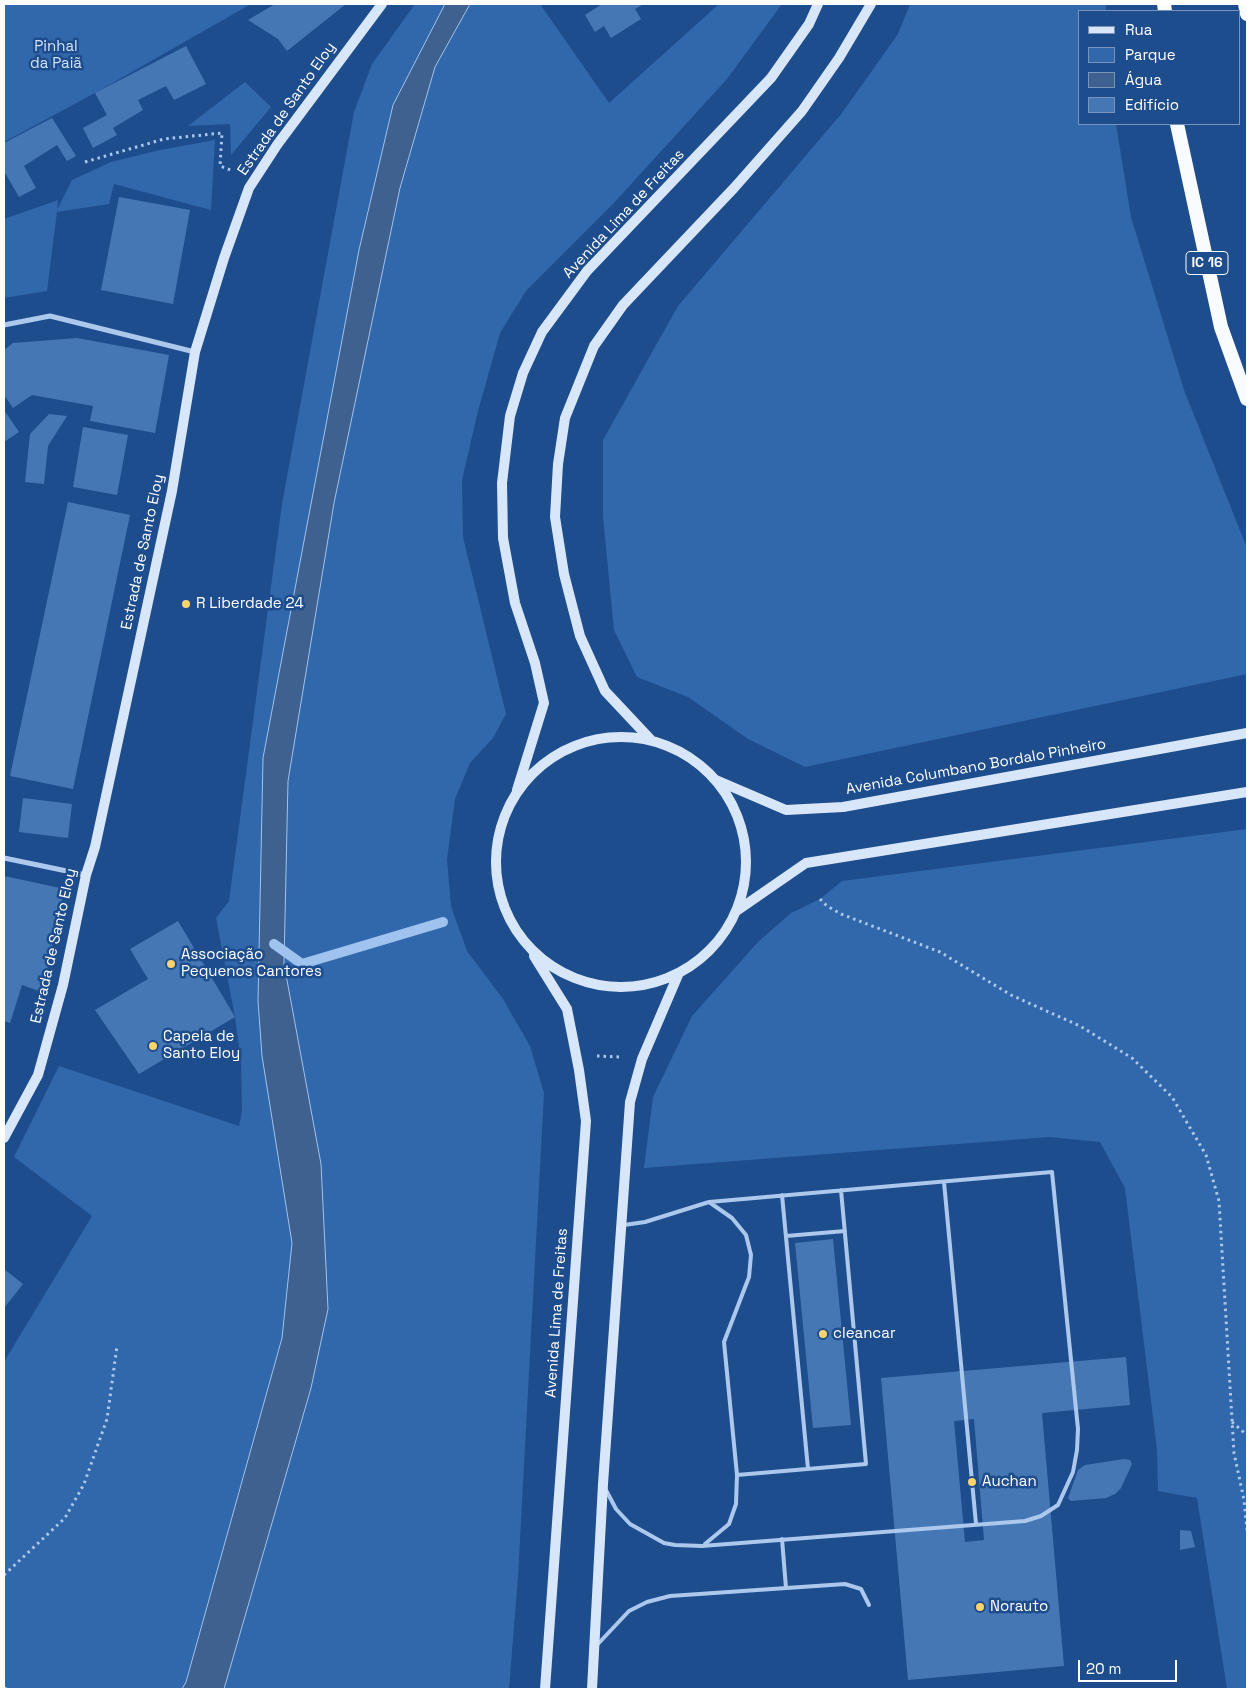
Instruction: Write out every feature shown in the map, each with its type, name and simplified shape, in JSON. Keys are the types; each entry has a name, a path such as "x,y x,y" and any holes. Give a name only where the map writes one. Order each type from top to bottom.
{"highway":[{"path":"1245,4 1247,14"},
{"name":"IC 16","path":"1177,125 1220,327 1247,399"}],"main road":[{"name":"Estrada de Santo Eloy","path":"4,1138 38,1075 63,985 86,876 95,847 172,491 195,352 236,222 254,180 277,145 382,4"},
{"name":"Avenida Lima de Freitas","path":"517,790 544,703 535,664 516,603 503,538 502,483 510,416 523,373 542,332 587,271 771,78 809,24 818,4"},
{"path":"650,740 605,691 580,636 564,574 555,517 558,464 564,418 594,346 623,305 734,188 802,111 839,58 871,4"},
{"name":"Avenida Columbano Bordalo Pinheiro","path":"715,779 786,810 844,807 1247,733"},
{"path":"613,736 650,740 686,754 715,779 734,808 745,841 746,876 738,910 716,944 703,958 678,975 648,986 616,989 585,983 556,970 531,951 510,923 498,890 495,856 501,822 517,790 542,763 576,744 613,736"},
{"path":"738,910 806,863 1247,792"},
{"name":"Avenida Lima de Freitas","path":"531,951 567,1009 579,1070 586,1120 545,1689"},
{"path":"592,1689 596,1647 603,1484 630,1102 642,1059 678,975"}],"street":[{"path":"4,326 50,316 195,352"},
{"path":"4,858 86,876"}],"lane":[{"path":"603,1484 616,1508 630,1524 664,1543 702,1546 1025,1521 1041,1516 1058,1505 1073,1472 1077,1450 1078,1429 1052,1172 710,1202 645,1222 621,1225"},
{"path":"944,1182 976,1524"},
{"path":"737,1475 866,1464 841,1190"},
{"path":"782,1195 808,1469"},
{"path":"702,1546 730,1524 736,1504 737,1475 724,1342 749,1277 751,1255 746,1235 732,1218 710,1202"},
{"path":"786,1236 844,1231"},
{"path":"782,1539 786,1588"},
{"path":"596,1647 629,1611 646,1602 670,1596 844,1584 854,1586 866,1596 869,1605"}],"path":[{"path":"85,162 164,139 222,133 220,166 254,180"},
{"path":"820,898 827,906 841,914 940,952 1011,995 1080,1026 1132,1058 1172,1097 1206,1154 1219,1201 1234,1453 1244,1500 1247,1530"},
{"path":"589,1055 620,1057"},
{"path":"4,1575 65,1518 84,1484 107,1418 117,1346"},
{"path":"1232,1422 1247,1435"},
{"path":"4,1688 8,1689"}],"green space":[{"name":"Pinhal da Paiã","path":"4,4 251,4 95,93 4,142"},
{"path":"415,4 540,4 609,103 719,4 782,4 727,79 612,205 526,291 500,333 478,411 462,480 463,537 506,714 493,738 470,763 455,799 447,859 451,906 467,951 503,999 530,1046 544,1093 518,1577 509,1689 4,1689 4,1362 92,1216 14,1157 59,1066 239,1126 242,1111 241,1062 235,1017 216,918 229,901 282,504 354,112 372,64"},
{"path":"910,4 1106,4 1106,10 1078,10 1078,125 1116,125 1131,217 1184,390 1247,548 1247,674 805,767 748,739 688,697 637,677 614,630 603,517 603,440 678,306 842,113 898,34"},
{"path":"245,82 271,107 231,155 230,124 188,126"},
{"path":"215,140 211,210 114,184 109,204 57,212 47,291 4,298 4,219 58,200 57,210 72,180 111,162 160,150"},
{"path":"1247,829 1247,1689 1227,1689 1197,1498 1158,1491 1157,1450 1125,1188 1100,1142 1049,1137 644,1168 653,1097 692,1016 758,942 791,913 820,899 842,881"}],"water":[{"path":"445,4 470,4 435,67 400,188 334,503 288,781 284,964 321,1164 328,1309 311,1388 224,1689 182,1689 186,1682 282,1338 292,1243 262,1056 258,1001 263,758 359,250 393,105"}],"building":[{"path":"275,4 346,4 287,51 278,39 248,20"},
{"path":"602,4 644,4 635,9 641,19 611,38 604,26 595,32 585,15"},
{"path":"186,46 206,84 174,100 166,86 138,100 143,110 113,128 117,135 93,148 83,128 107,115 95,93"},
{"path":"52,118 76,156 67,161 57,145 24,166 36,188 19,197 4,171 4,143"},
{"path":"119,197 190,210 173,304 101,290"},
{"path":"77,338 169,355 155,433 90,421 93,406 32,395 13,408 4,395 4,350 13,343"},
{"path":"4,410 19,432 4,442"},
{"path":"49,414 67,416 48,446 44,484 25,482 30,434"},
{"path":"83,427 128,435 117,495 73,487"},
{"path":"68,502 130,515 73,789 10,776"},
{"path":"23,798 72,804 68,838 19,832"},
{"path":"4,876 65,889 42,992 22,985 10,1023 4,1021"},
{"name":"Capela de Santo Eloy","path":"178,921 235,1017 139,1074 95,1010 148,979 130,949"},
{"name":"cleancar","path":"833,1239 851,1425 813,1428 795,1243"},
{"path":"4,1269 23,1284 4,1308"},
{"path":"1126,1357 1130,1405 1042,1413 1064,1666 908,1680 881,1378","holes":["974,1419 984,1540 965,1542 954,1421"]},
{"path":"1124,1459 1130,1460 1132,1464 1121,1488 1115,1494 1106,1498 1071,1501 1068,1498 1078,1470 1085,1465"},
{"path":"1180,1530 1191,1531 1195,1547 1180,1550"}],"waterway":[{"path":"274,944 302,964 443,922"}],"place":[{"name":"R Liberdade 24","path":"186,604"},
{"name":"Associação Pequenos Cantores","path":"171,964"},
{"name":"Capela de Santo Eloy","path":"153,1046"},
{"name":"cleancar","path":"823,1334"},
{"name":"Auchan","path":"972,1482"},
{"name":"Norauto","path":"980,1607"}]}
